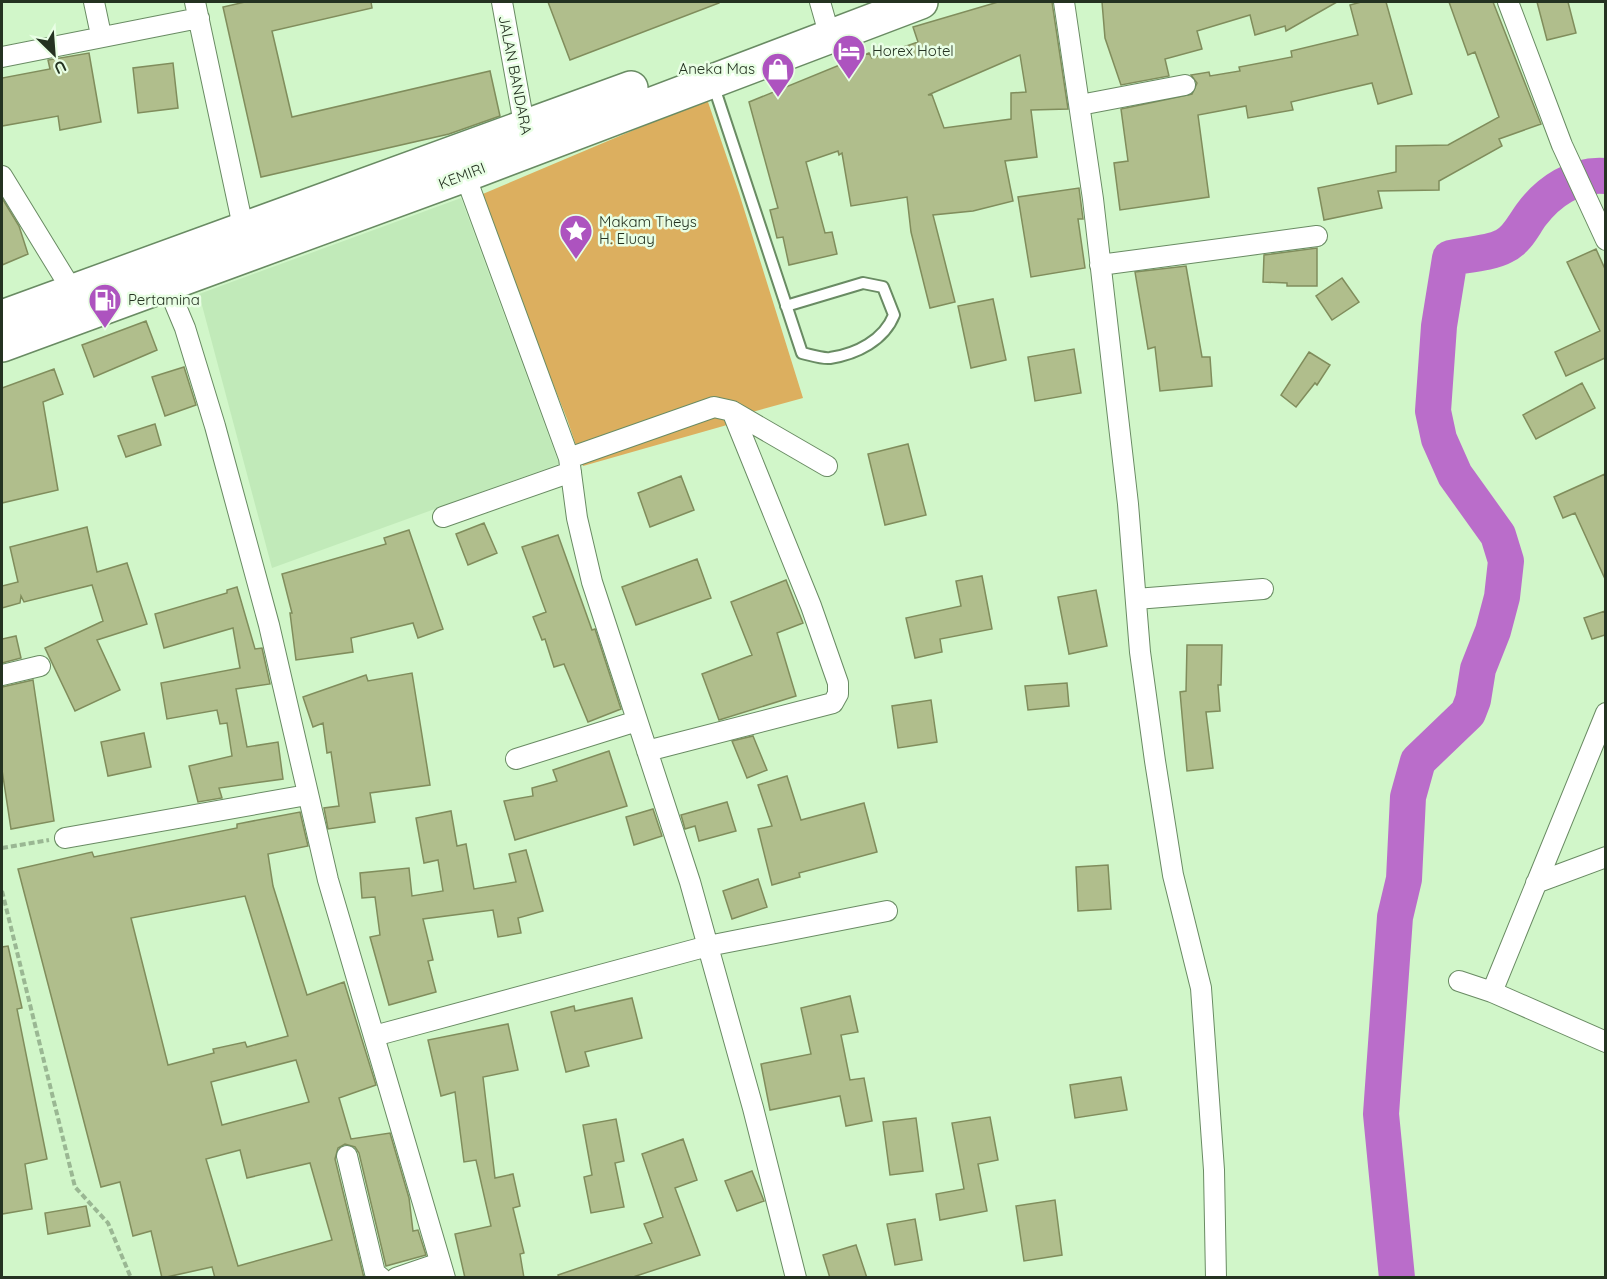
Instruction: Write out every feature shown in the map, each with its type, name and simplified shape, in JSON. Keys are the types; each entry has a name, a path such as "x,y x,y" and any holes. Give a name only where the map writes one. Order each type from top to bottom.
{"highway":[{"name":"KEMIRI","path":"2,335 80,303 527,137 662,78 825,18 860,2"},
{"name":"KEMIRI","path":"80,303 167,285 247,242 465,175 527,137 712,82 825,18 921,2"}],"street":[{"path":"94,2 101,35"},
{"name":"JALAN BANDARA","path":"502,2 527,137"},
{"path":"1064,2 1080,105 1100,265 1128,504 1136,598 1166,837 1201,988 1214,1170 1216,1278"},
{"path":"1508,2 1562,145 1603,233"},
{"path":"2,57 101,35 197,10 247,242"},
{"path":"1080,105 1185,85"},
{"path":"465,175 570,465 577,518 592,582 708,946 796,1278"},
{"path":"2,176 80,303"},
{"path":"1100,265 1317,236"},
{"path":"167,285 185,328 212,415 269,625 328,880 442,1270 396,1278"},
{"path":"442,517 714,407 732,411 827,466"},
{"path":"647,751 833,703 838,694 838,682 811,606 732,411"},
{"path":"1136,598 1263,589"},
{"path":"2,675 39,666"},
{"path":"1492,992 1605,713"},
{"path":"516,759 637,720"},
{"path":"65,838 307,795"},
{"path":"1536,883 1605,857"},
{"path":"374,1036 708,946 887,911"},
{"path":"1459,981 1492,992 1605,1042"},
{"path":"347,1156 375,1273 381,1278"}],"lane":[{"path":"712,82 786,306 802,353 828,358 856,350 878,339 889,327 894,315 883,287 863,283 786,306"}],"path":[{"path":"2,848 65,838"},
{"path":"2,891 75,1187 108,1223 131,1278"}],"shaded area":[{"path":"707,99 803,398 738,416 727,425 583,466 567,419 478,196"},
{"path":"461,198 559,464 272,568 199,294"}],"building":[{"path":"245,2 371,2 372,8 272,31 292,117 490,71 500,116 449,134 261,177 223,7"},
{"path":"548,2 719,2 719,3 570,60"},
{"path":"998,2 1052,2 1068,109 1031,110 1037,157 1005,161 1013,201 973,211 933,215 955,302 930,308 911,232 907,197 851,206 842,153 839,155 838,151 806,162 825,233 832,232 837,254 789,265 783,237 777,238 770,210 778,208 749,102 869,53 872,58 918,42 913,27","holes":["1020,55 1026,92 1011,93 1011,119 944,128 932,95 928,95"]},
{"path":"1102,2 1337,2 1286,31 1285,26 1255,35 1250,15 1197,31 1202,49 1165,59 1169,76 1121,85 1105,38"},
{"path":"1361,2 1386,2 1412,94 1378,104 1372,83 1291,102 1293,110 1248,118 1246,106 1198,115 1209,197 1120,210 1114,163 1128,161 1121,109 1192,94 1197,83 1191,75 1209,72 1210,76 1240,71 1239,67 1292,57 1291,51 1358,35 1350,5"},
{"path":"1449,2 1493,2 1541,124 1499,139 1502,146 1439,181 1439,190 1378,191 1382,208 1324,220 1318,188 1396,172 1396,146 1448,145 1499,117 1475,52 1468,55"},
{"path":"1537,2 1568,2 1576,33 1547,40"},
{"path":"89,53 101,122 60,130 58,116 2,126 2,78 50,69 48,60"},
{"path":"173,63 178,108 138,113 133,68"},
{"path":"1079,188 1083,219 1078,219 1085,268 1031,277 1018,197"},
{"path":"2,198 19,226 28,254 2,265"},
{"path":"1317,248 1317,286 1287,286 1287,283 1263,282 1264,255"},
{"path":"1596,249 1605,269 1605,358 1566,376 1555,352 1600,331 1567,262"},
{"path":"1186,266 1202,357 1210,357 1212,386 1160,391 1155,347 1148,349 1135,272"},
{"path":"1342,278 1359,302 1332,320 1316,296"},
{"path":"993,299 1006,360 971,368 958,306"},
{"path":"146,321 157,350 94,377 82,345"},
{"path":"1074,349 1081,393 1035,401 1028,357"},
{"path":"1309,352 1330,365 1317,385 1315,383 1296,407 1281,395"},
{"path":"184,367 196,405 165,416 152,377"},
{"path":"54,369 63,394 43,402 58,490 2,503 2,388"},
{"path":"1582,383 1595,408 1536,439 1523,415"},
{"path":"155,424 161,445 126,457 118,436"},
{"path":"908,444 926,515 885,525 868,454"},
{"path":"1605,474 1605,579 1575,513 1563,518 1554,497"},
{"path":"681,476 694,510 650,527 638,493"},
{"path":"484,523 497,553 468,565 456,534"},
{"path":"87,527 97,572 127,563 147,624 97,640 120,690 75,711 45,648 103,621 92,585 24,602 21,596 20,603 2,608 2,586 18,582 10,547"},
{"path":"409,530 443,629 418,638 413,623 351,638 353,652 296,660 290,613 292,613 282,574 386,544 384,538"},
{"path":"558,535 592,630 595,629 621,709 588,722 564,664 554,667 545,639 542,640 533,617 546,612 522,547"},
{"path":"697,559 711,598 636,625 622,587"},
{"path":"982,576 992,629 940,639 942,652 915,658 906,618 961,606 956,581"},
{"path":"786,580 803,623 777,633 796,696 719,720 702,674 752,655 731,602"},
{"path":"237,587 255,649 262,648 270,684 236,689 247,747 278,742 283,779 219,788 222,798 198,802 189,766 232,756 227,723 220,724 217,710 167,719 161,683 240,668 233,628 164,648 155,614 227,593 227,590"},
{"path":"1096,590 1107,646 1069,654 1058,597"},
{"path":"1605,611 1605,635 1592,639 1584,618"},
{"path":"16,636 21,658 2,663 2,639"},
{"path":"1187,645 1222,645 1221,685 1218,685 1220,711 1206,712 1213,768 1187,771 1180,692 1186,691"},
{"path":"412,673 430,785 370,793 375,822 328,829 324,808 339,806 331,752 327,753 323,723 313,727 303,697 366,675 368,681"},
{"path":"33,680 54,821 11,829 2,770 2,687"},
{"path":"1067,683 1069,706 1028,710 1025,686"},
{"path":"931,700 937,742 898,748 892,706"},
{"path":"144,733 151,767 108,776 101,742"},
{"path":"753,736 767,770 747,778 732,741"},
{"path":"609,751 627,806 515,840 504,801 533,796 532,788 557,781 553,770"},
{"path":"787,776 801,820 864,803 877,852 799,873 800,877 772,885 758,829 772,826 758,785"},
{"path":"727,802 736,831 699,841 695,826 685,829 681,815"},
{"path":"653,809 662,836 634,845 626,817"},
{"path":"451,811 457,846 466,844 474,889 516,882 509,854 526,850 543,911 518,918 521,933 498,937 493,910 423,919 433,960 428,961 436,992 389,1005 370,937 380,935 375,897 362,898 360,873 409,868 412,896 443,891 438,860 424,863 416,818"},
{"path":"300,812 308,846 268,854 273,886 307,995 344,982 376,1085 339,1098 351,1139 390,1133 409,1198 413,1231 418,1230 426,1255 386,1266 359,1153 355,1147 345,1144 338,1148 335,1159 364,1278 215,1278 212,1267 162,1278 151,1231 133,1236 120,1182 101,1187 18,869 92,852 94,857 237,828 237,824","holes":["245,896 288,1036 247,1047 245,1042 213,1049 214,1053 168,1065 131,918","296,1060 309,1102 222,1125 211,1082","240,1150 247,1178 310,1163 332,1240 238,1266 206,1159"]},
{"path":"1108,865 1111,909 1078,911 1076,867"},
{"path":"758,879 767,907 732,919 723,891"},
{"path":"8,946 22,1008 17,1009 47,1159 25,1164 32,1209 2,1214 2,947"},
{"path":"850,996 858,1032 841,1035 850,1080 864,1078 872,1121 846,1126 840,1096 770,1110 761,1064 811,1054 801,1008"},
{"path":"632,998 642,1038 585,1052 589,1066 566,1072 551,1012 574,1006 575,1011"},
{"path":"508,1024 518,1070 483,1077 495,1178 513,1174 520,1206 513,1208 524,1253 520,1254 524,1278 465,1278 455,1234 491,1226 476,1160 464,1162 455,1092 441,1096 428,1040"},
{"path":"1121,1077 1127,1110 1075,1118 1070,1085"},
{"path":"990,1117 998,1160 978,1164 987,1211 940,1220 936,1194 964,1189 952,1123"},
{"path":"916,1118 923,1171 890,1175 883,1122"},
{"path":"616,1119 624,1161 615,1163 624,1207 591,1213 584,1177 592,1175 583,1125"},
{"path":"683,1139 697,1180 675,1188 700,1255 630,1278 559,1278 558,1275 652,1243 644,1224 663,1217 642,1154"},
{"path":"752,1171 764,1201 737,1211 725,1181"},
{"path":"1055,1200 1062,1255 1024,1261 1016,1206"},
{"path":"86,1206 90,1226 48,1234 45,1213"},
{"path":"915,1219 922,1260 895,1265 887,1224"},
{"path":"856,1245 867,1278 830,1278 823,1255"}],"waterway":[{"path":"1397,1278 1381,1114 1395,917 1404,879 1408,797 1418,761 1468,713 1473,700 1478,669 1493,631 1502,597 1506,561 1498,535 1455,475 1439,439 1433,411 1439,326 1450,258 1504,246 1516,236 1531,215 1554,192 1573,181 1606,176"}],"place":[{"name":"Horex Hotel","path":"849,80"},
{"name":"Aneka Mas","path":"778,98"},
{"name":"Makam Theys H. Eluay","path":"576,260"},
{"name":"Pertamina","path":"105,329"}]}
